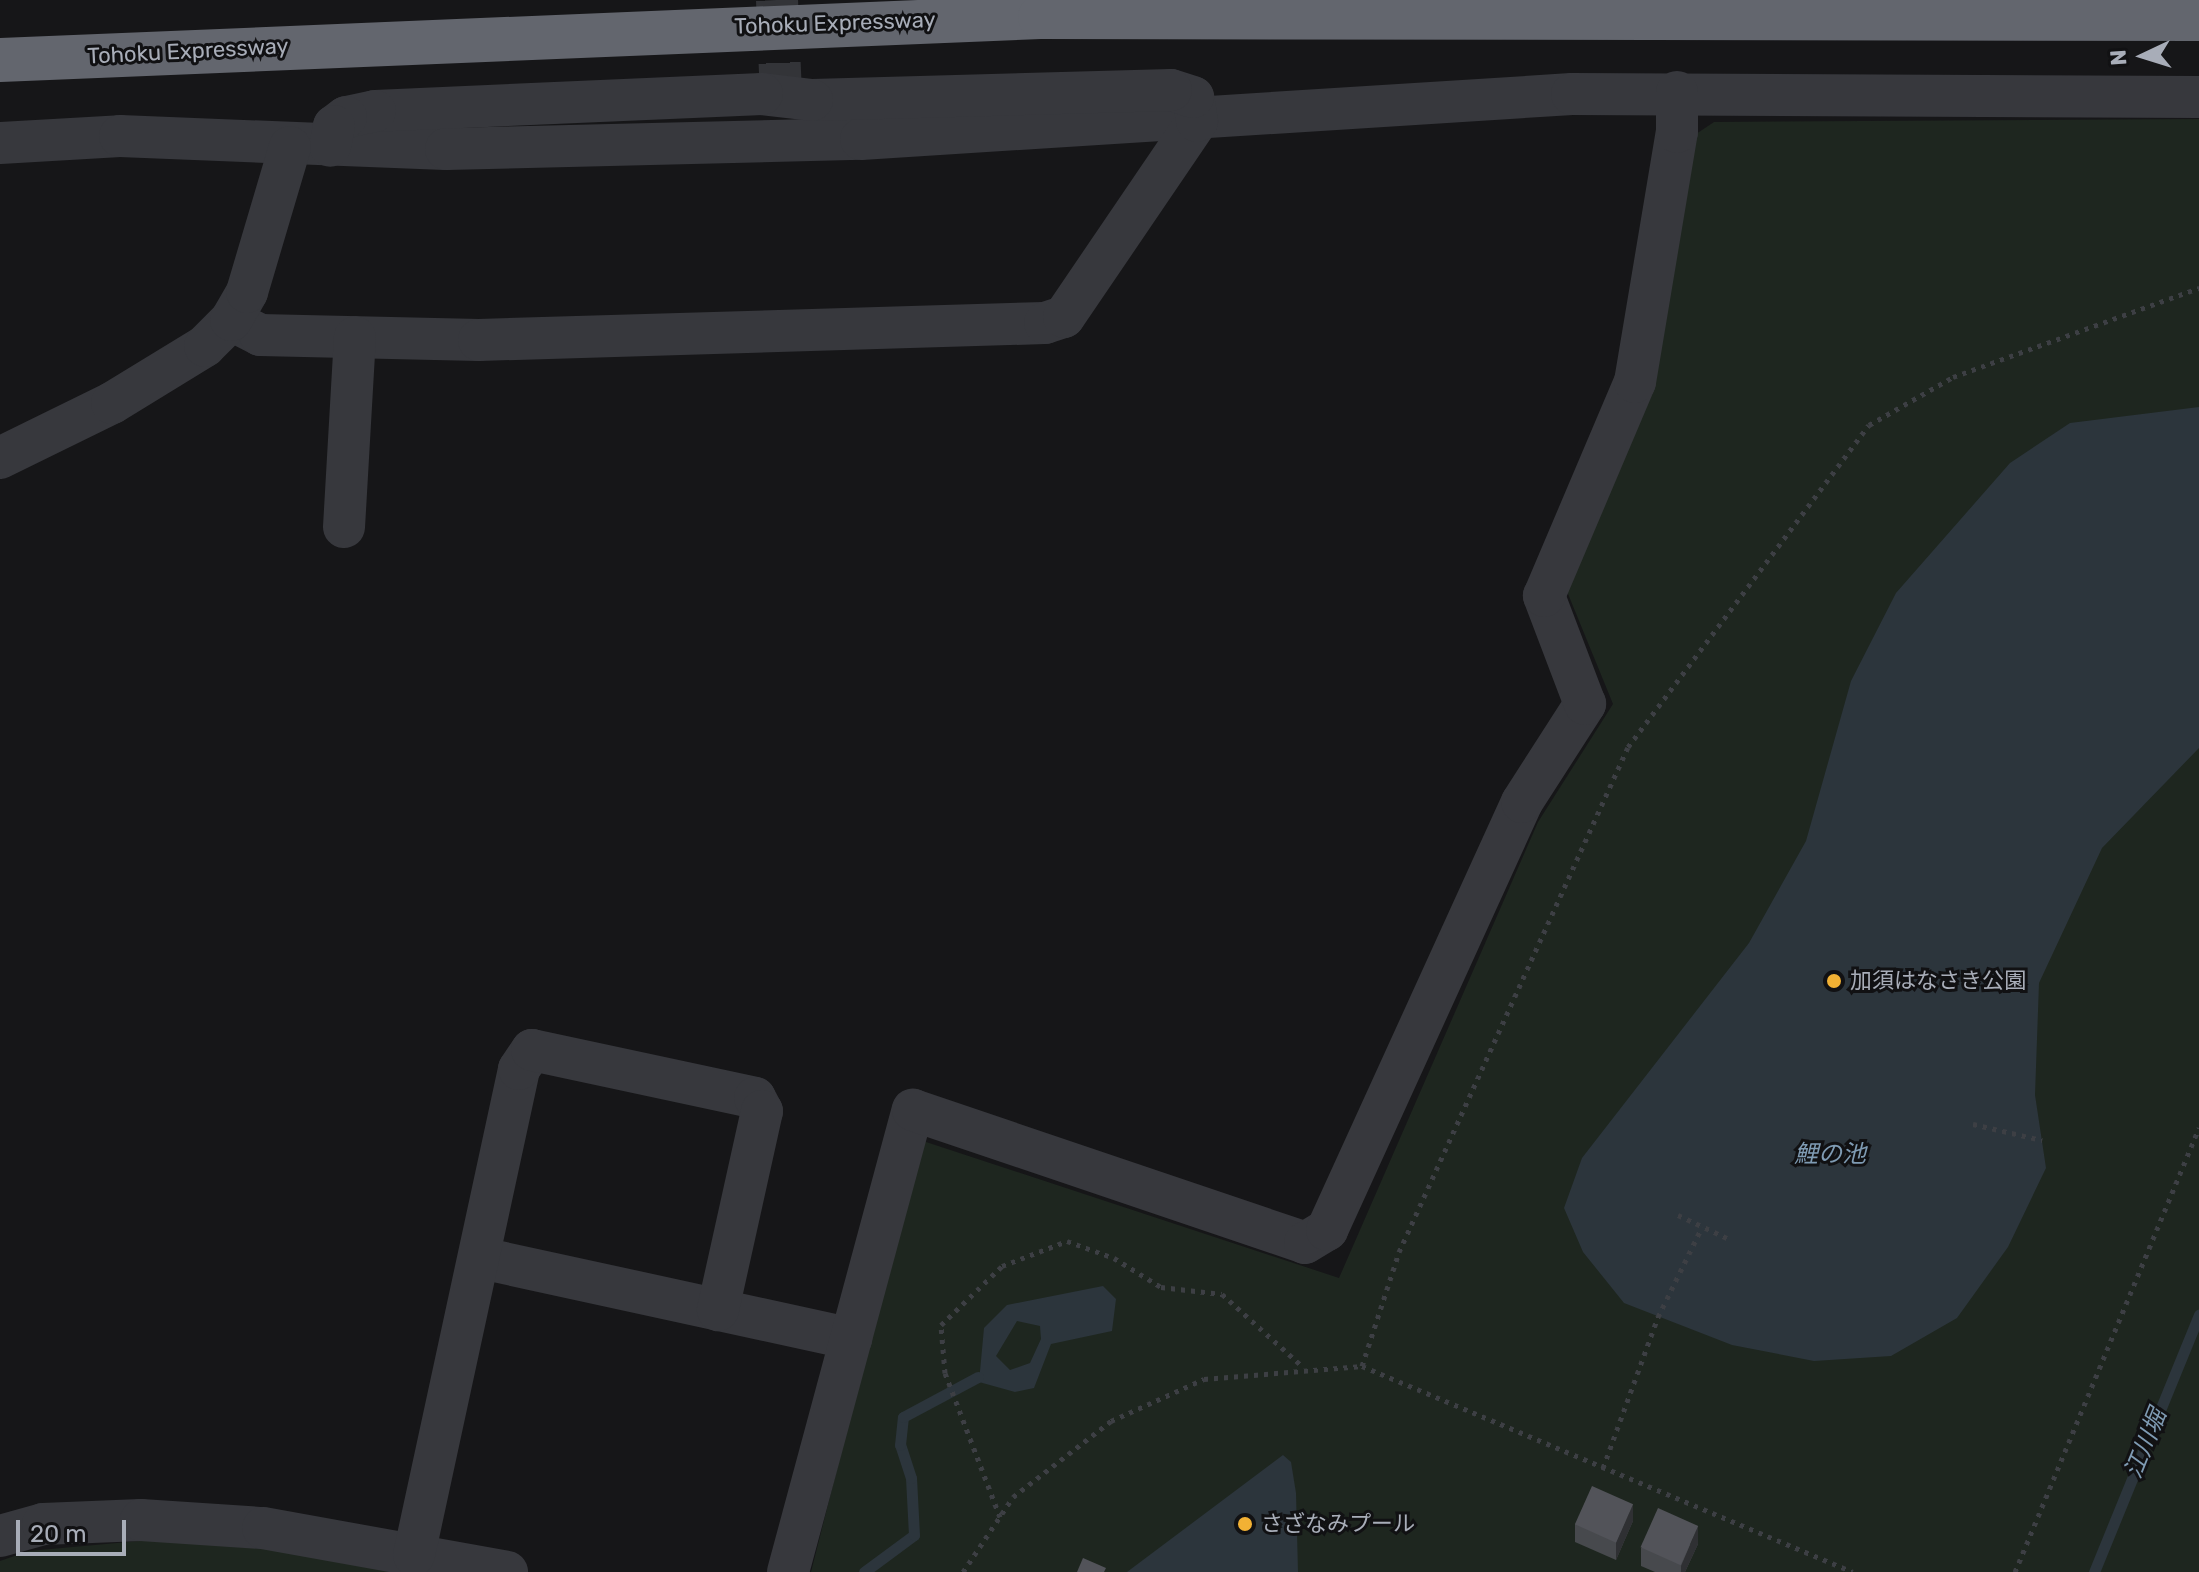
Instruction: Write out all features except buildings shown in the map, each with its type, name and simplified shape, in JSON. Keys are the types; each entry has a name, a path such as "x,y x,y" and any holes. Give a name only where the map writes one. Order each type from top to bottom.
{"highway":[{"name":"Tohoku Expressway","path":"0,60 1040,17 2199,19"}],"street":[{"path":"0,143 120,136 310,146 861,139 1677,92 2199,97"},
{"path":"788,1572 913,1110 1305,1243 1327,1230 1522,802 1585,704 1544,596 1635,382 1677,132 1677,92"},
{"path":"231,320 260,335 355,337 1045,323 1064,317 1197,121"},
{"path":"0,458 112,403 205,346 231,320 247,292 310,146"},
{"path":"344,527 355,337"},
{"path":"414,1555 522,1059 532,1050 745,1092 762,1111 718,1310"},
{"path":"481,1258 851,1339"},
{"path":"0,1536 43,1524 141,1520 263,1528 507,1572"}],"path":[{"path":"1362,1366 1399,1252 1628,747 1803,509 1869,425 1953,377 2199,288"},
{"path":"1973,1124 2042,1140"},
{"path":"2015,1572 2199,1128"},
{"path":"1678,1215 1727,1238"},
{"path":"1603,1468 1658,1317 1702,1227"},
{"path":"1000,1517 945,1373 941,1325 1002,1266 1067,1241 1114,1258 1161,1287 1222,1294 1303,1366"},
{"path":"963,1572 1013,1497 1111,1421 1204,1379 1303,1366 1362,1366 1853,1572"}],"shaded area":[{"name":"加須はなさき公園","path":"2199,119 2199,1572 811,1572 920,1140 1339,1278 1538,822 1613,704 1566,589 1693,136 1714,122"},
{"path":"150,1540 250,1540 401,1572 0,1572 0,1561 29,1551"}],"water":[{"name":"鯉の池","path":"2199,407 2199,748 2102,848 2039,983 2035,1095 2046,1168 2008,1247 1957,1318 1891,1356 1814,1361 1732,1345 1624,1303 1583,1252 1564,1208 1582,1158 1749,943 1806,841 1851,681 1896,593 2010,463 2070,423"},
{"path":"1103,1286 1116,1299 1112,1331 1051,1344 1034,1388 1015,1392 979,1382 984,1328 1007,1305","holes":["1017,1321 1040,1326 1041,1339 1030,1363 1010,1370 996,1356"]},
{"name":"さざなみプール","path":"1283,1455 1291,1462 1296,1493 1298,1572 1127,1572"}],"waterway":[{"name":"江川堀","path":"2094,1572 2199,1315"},
{"path":"864,1572 914,1535 911,1478 900,1445 903,1417 978,1377"}],"tunnel":[{"path":"777,0 781,95"}],"place":[{"name":"加須はなさき公園","path":"1834,981"},
{"name":"さざなみプール","path":"1245,1524"}]}
